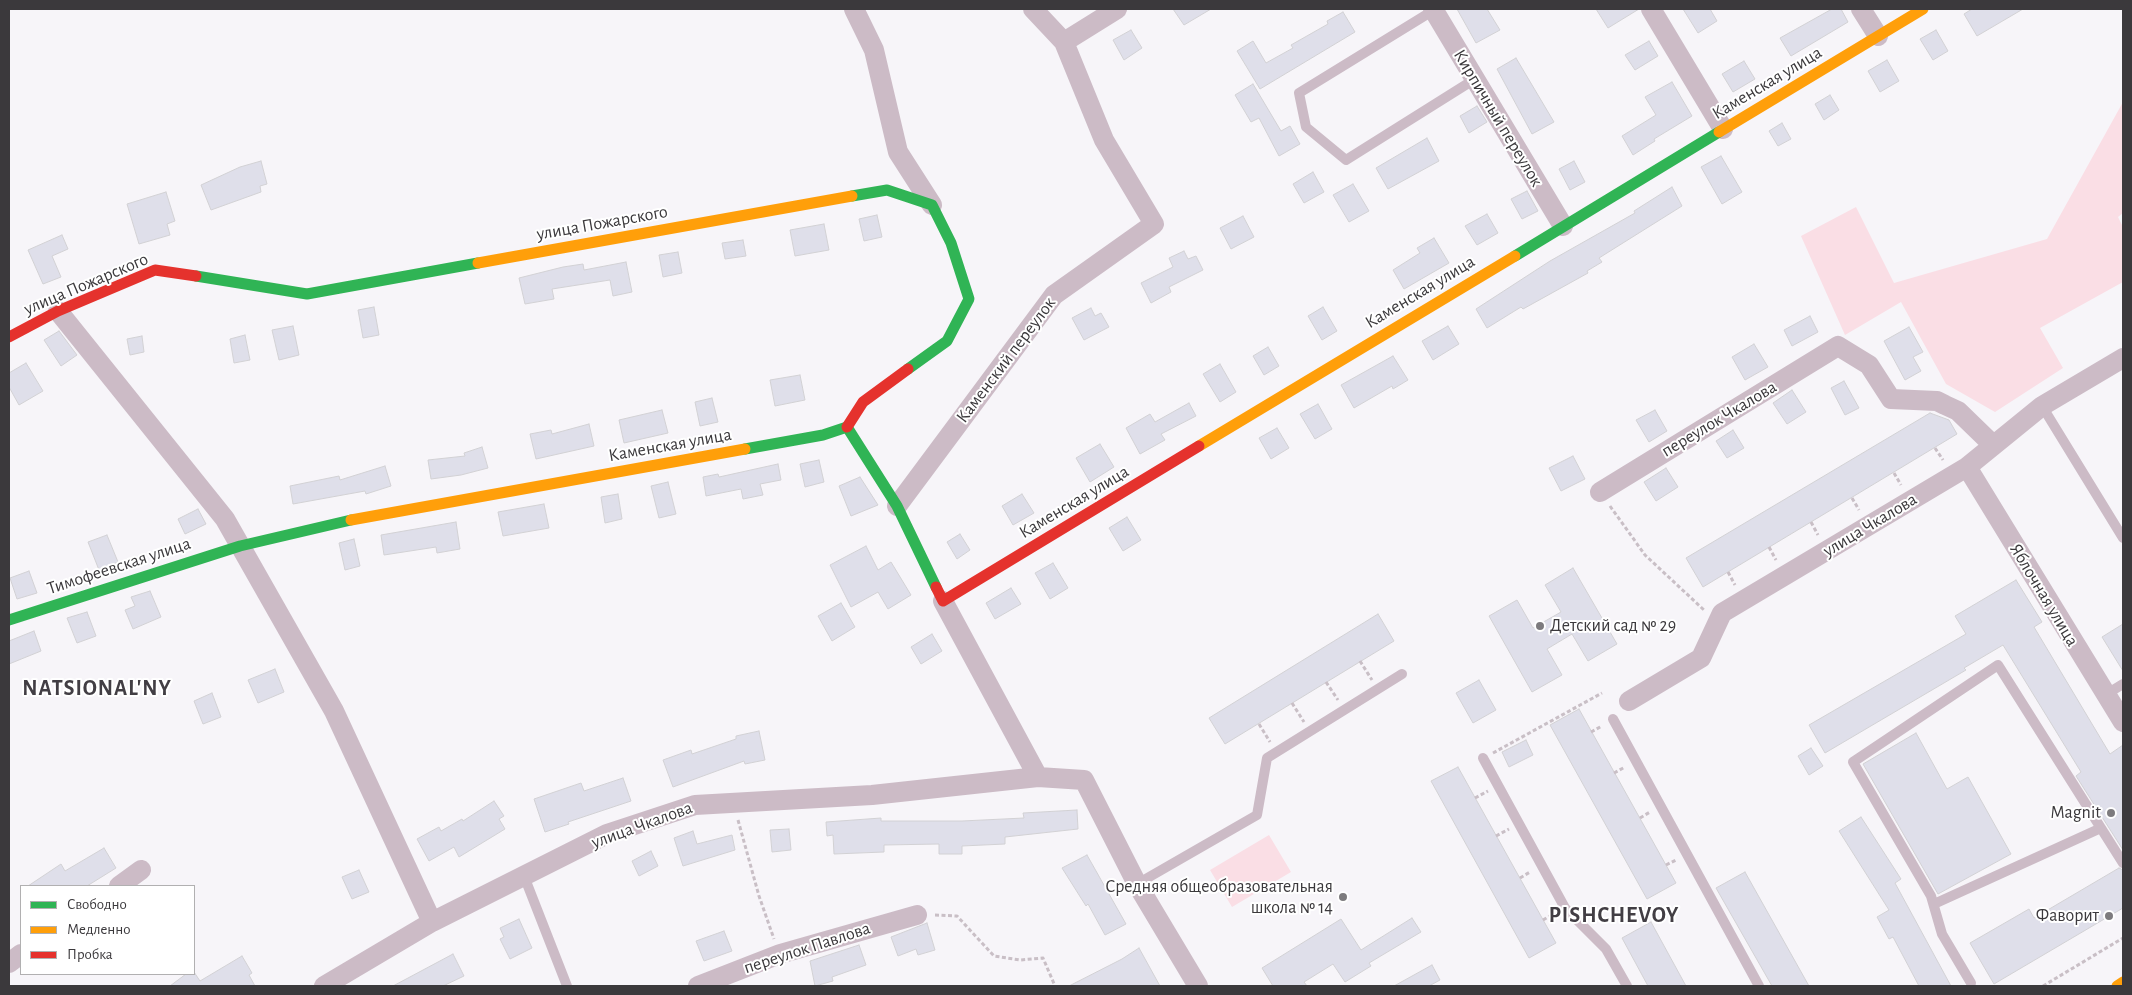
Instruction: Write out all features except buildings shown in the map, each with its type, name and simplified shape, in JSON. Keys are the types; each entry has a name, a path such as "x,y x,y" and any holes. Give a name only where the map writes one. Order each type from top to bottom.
{"street":[{"path":"854,9 874,50 898,152 932,205 951,243 969,299 947,341 863,402 846,427 897,506 943,601 1038,777"},
{"name":"Каменский переулок","path":"897,506 1054,295 1154,224 1104,140 1064,42 1033,9"},
{"path":"1064,42 1117,9"},
{"name":"Кирпичный переулок","path":"1433,9 1563,226"},
{"path":"1651,9 1723,130"},
{"path":"1861,9 1878,36"},
{"name":"Каменская улица","path":"943,601 1923,9"},
{"name":"улица Пожарского","path":"9,336 58,311 155,270 307,294 887,190 932,205"},
{"path":"58,311 225,519 334,711 432,922"},
{"name":"переулок Чкалова","path":"1600,492 1838,346 1869,365 1891,400 1937,401 1958,411 1992,444"},
{"name":"улица Чкалова","path":"1630,701 1701,658 1722,613 1967,467 1992,444 2042,406 2123,358"},
{"name":"Каменская улица","path":"240,546 343,522 823,435 846,427"},
{"name":"Яблочная улица","path":"1967,467 2123,722"},
{"name":"Тимофеевская улица","path":"9,620 240,546"},
{"name":"улица Чкалова","path":"324,986 432,922 608,834 695,805 872,795 1038,777 1084,780 1137,884"},
{"path":"120,885 142,870"},
{"path":"1137,884 1198,986"},
{"name":"переулок Павлова","path":"698,986 780,954 917,915"},
{"path":"9,963 20,955"},
{"path":"2117,986 2123,982"}],"lane":[{"path":"1433,9 1299,94 1306,127 1346,160 1475,79"},
{"path":"2042,406 2123,538"},
{"path":"1971,983 1942,934 1931,896 1853,762 1998,665 2123,863"},
{"path":"1137,884 1257,815 1267,758 1402,674"},
{"path":"2105,695 2123,684"},
{"path":"1613,719 1759,986"},
{"path":"1483,758 1565,908 1606,949 1627,986"},
{"path":"1934,904 2101,828"},
{"path":"524,876 567,986"}],"path":[{"path":"1935,448 1945,465"},
{"path":"1894,473 1904,490"},
{"path":"1600,492 1645,554 1704,610 1712,605"},
{"path":"1852,498 1862,515"},
{"path":"1810,522 1821,540"},
{"path":"1769,548 1779,565"},
{"path":"1728,572 1738,590"},
{"path":"1360,661 1378,690"},
{"path":"1326,682 1344,710"},
{"path":"1483,758 1602,694"},
{"path":"1292,703 1310,732"},
{"path":"1259,724 1277,752"},
{"path":"734,803 746,854 780,954"},
{"path":"917,915 957,916 994,956 1020,960 1043,958 1055,986"},
{"path":"2043,986 2123,938"}],"shaded area":[{"path":"2123,102 2123,213 2118,217 2123,227 2123,282 2040,328 2063,368 1995,412 1946,384 1901,302 1845,335 1801,236 1856,207 1894,283 2047,239"},
{"path":"1269,835 1291,872 1232,907 1210,870"}],"traffic: fast":[{"path":"1515,256 1719,132"},
{"path":"852,196 887,190 932,205 951,243 969,299 947,341 908,369"},
{"path":"196,276 307,294 478,263"},
{"path":"745,449 823,435 847,427 897,506 936,587"},
{"path":"9,620 240,546 351,520"}],"traffic: slow":[{"path":"1719,132 1923,9"},
{"path":"478,263 852,196"},
{"path":"1199,446 1515,256"},
{"path":"351,520 745,449"},
{"path":"2117,986 2123,982"}],"traffic: jam":[{"path":"9,337 58,311 155,270 196,276"},
{"path":"847,427 863,402 908,369"},
{"path":"936,587 943,601 1199,446"}],"place":[{"name":"Детский сад № 29","path":"1540,626"},
{"name":"Magnit","path":"2111,813"},
{"name":"Средняя общеобразовательная школа № 14","path":"1343,897"},
{"name":"Фаворит","path":"2109,916"}],"district":[{"name":"NATSIONAL'NY","path":"97,688"},
{"name":"PISHCHEVOY","path":"1614,915"}]}
